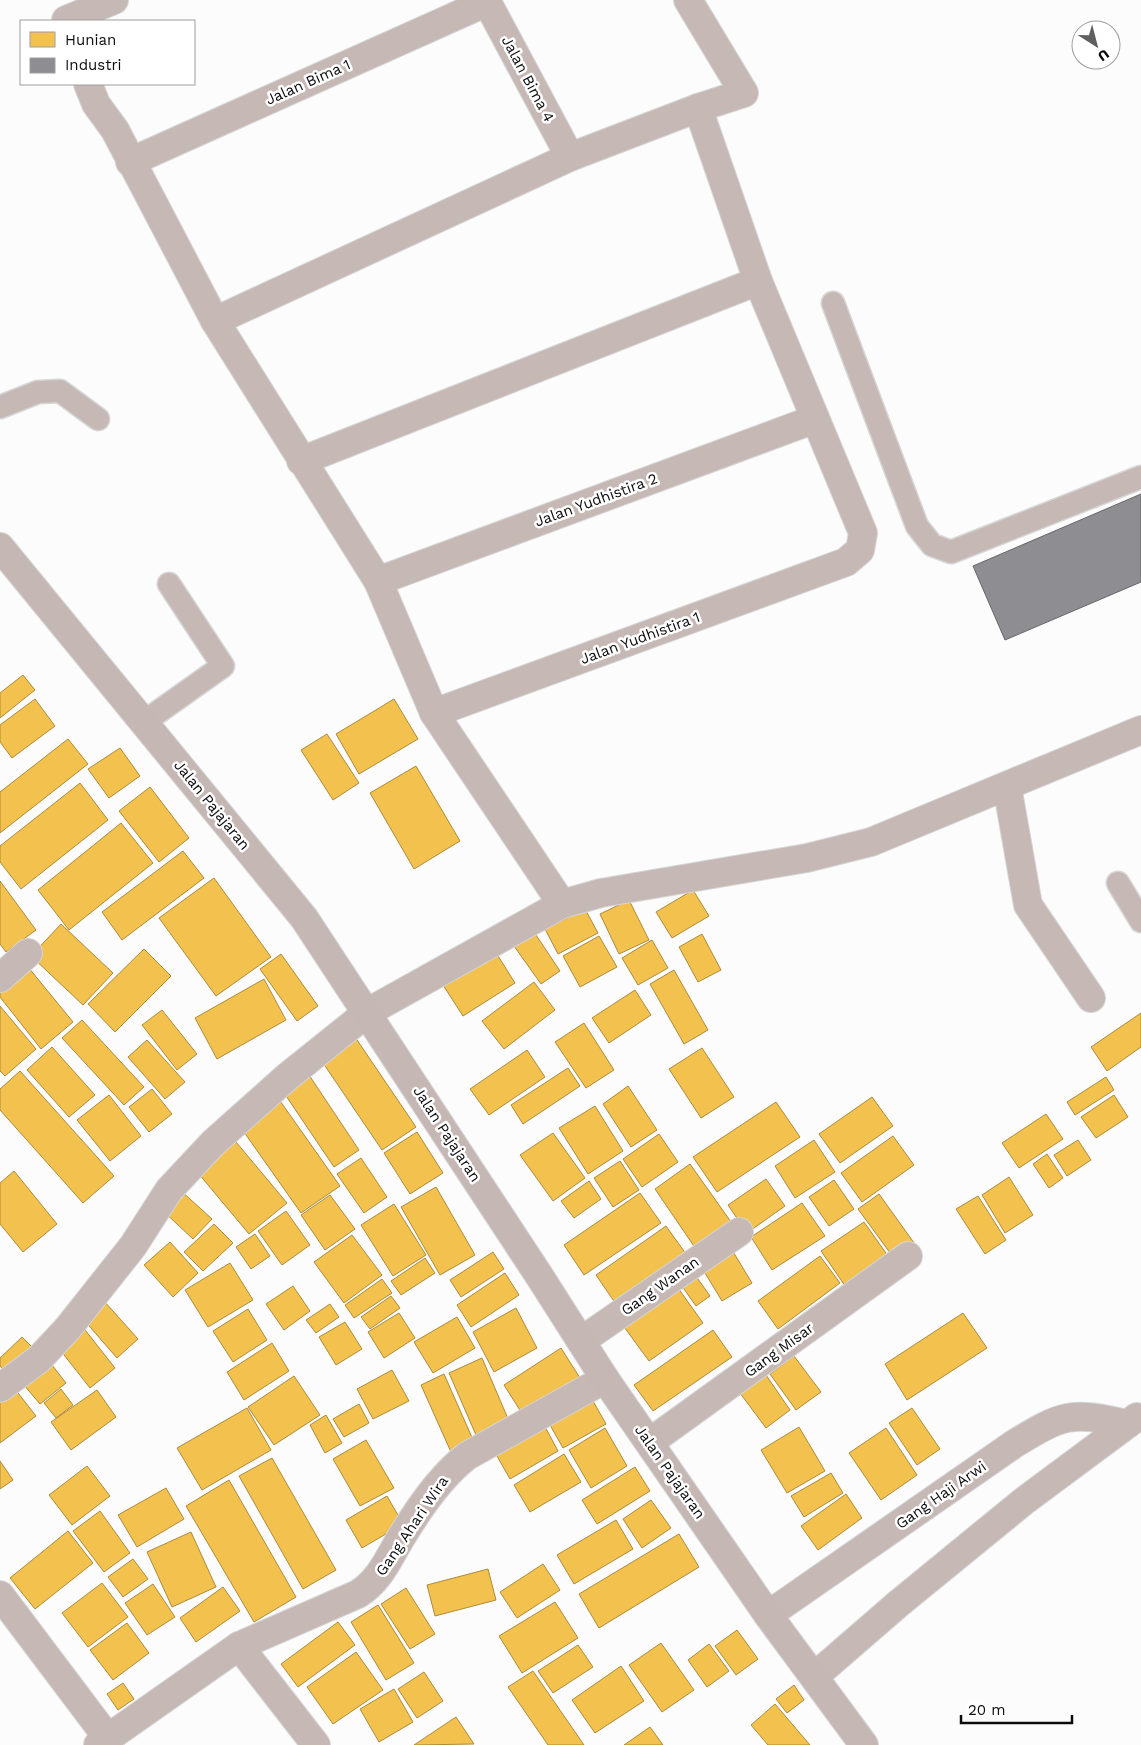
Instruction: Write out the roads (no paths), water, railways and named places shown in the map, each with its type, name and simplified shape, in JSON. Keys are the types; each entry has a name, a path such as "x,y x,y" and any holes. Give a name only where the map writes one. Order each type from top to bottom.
{"main road":[{"name":"Jalan Pajajaran","path":"0,546 304,918 368,1012 605,1379 768,1615 815,1676 856,1742"}],"street":[{"path":"62,14 114,0"},
{"path":"215,321 570,157 698,108 744,93 688,0"},
{"name":"Jalan Bima 4","path":"486,1 570,157"},
{"name":"Jalan Bima 1","path":"130,162 486,1"},
{"path":"88,85 96,104 115,130 130,162 215,321 378,581 434,714 562,904"},
{"path":"698,108 758,281 815,419"},
{"path":"301,461 758,281"},
{"name":"Jalan Yudhistira 1","path":"434,714 846,562 860,550 863,533 815,419"},
{"name":"Jalan Yudhistira 2","path":"378,581 815,419"},
{"path":"0,1388 39,1358 68,1328 133,1246 169,1190 214,1142 287,1077 368,1012 562,904 601,893 807,858 871,842 1141,730"},
{"path":"1007,786 1028,905 1091,998"},
{"path":"0,978 28,952"},
{"name":"Gang Wanan","path":"581,1341 739,1232"},
{"name":"Gang Misar","path":"650,1442 908,1256"},
{"name":"Gang Ahari Wira","path":"102,1741 239,1646 358,1594 371,1586 381,1574 404,1533 452,1468 468,1456 605,1379"},
{"name":"Gang Haji Arwi","path":"768,1615 1041,1427 1068,1416 1134,1418"},
{"path":"815,1676 1024,1501 1134,1418"},
{"path":"0,1595 102,1741"},
{"path":"239,1646 316,1745"}],"lane":[{"path":"833,302 916,526 932,545 951,552 1141,477"},
{"path":"0,408 38,392 60,392 98,420"},
{"path":"144,722 223,666 169,584"},
{"path":"1118,883 1141,921"}]}
